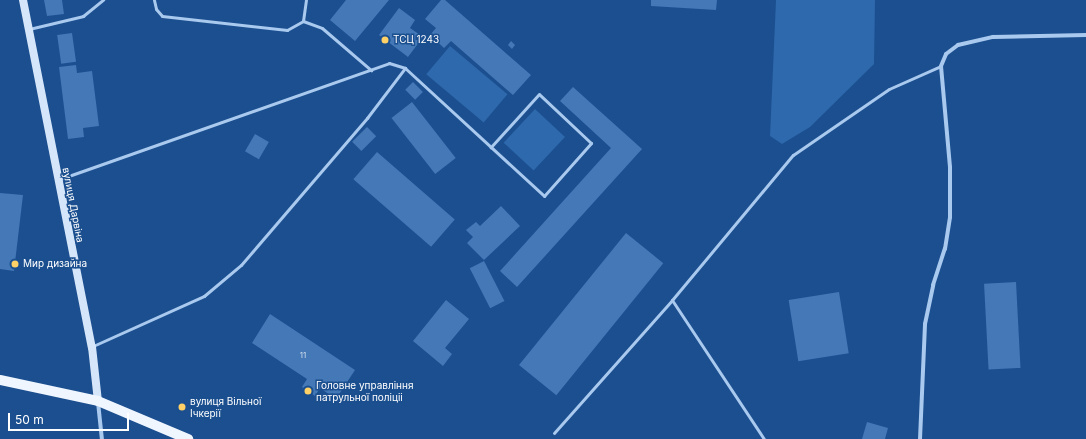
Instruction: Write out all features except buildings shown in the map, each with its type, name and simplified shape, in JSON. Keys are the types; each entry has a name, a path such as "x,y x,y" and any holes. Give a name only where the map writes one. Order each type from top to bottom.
{"main road":[{"path":"0,380 98,401 188,439"}],"street":[{"name":"вулиця Дарвіна","path":"22,0 92,347 102,439"},
{"path":"920,439 925,324 933,285 945,249 950,217 950,167 941,87 941,66 946,54 958,45 993,37 1086,35"}],"lane":[{"path":"27,29 83,16 103,0"},
{"path":"154,0 156,9 162,16 287,30 303,21 322,28 371,70"},
{"path":"303,21 306,0"},
{"path":"58,179 389,63 405,68 544,196 591,143 539,94 491,147"},
{"path":"554,433 672,300 793,156 889,89 941,66"},
{"path":"92,347 204,296 241,265 367,118 405,68"},
{"path":"672,300 764,439"}],"shaded area":[{"path":"776,0 875,0 874,64 810,127 782,144 770,136"},
{"path":"450,46 507,94 484,123 426,74"},
{"path":"535,109 565,137 534,171 504,143"}],"place":[{"name":"ТСЦ 1243","path":"385,40"},
{"name":"Мир дизайна","path":"15,264"},
{"name":"Головне управління патрульної поліціі","path":"308,391"},
{"name":"вулиця Вільної Ічкерії","path":"182,407"}]}
